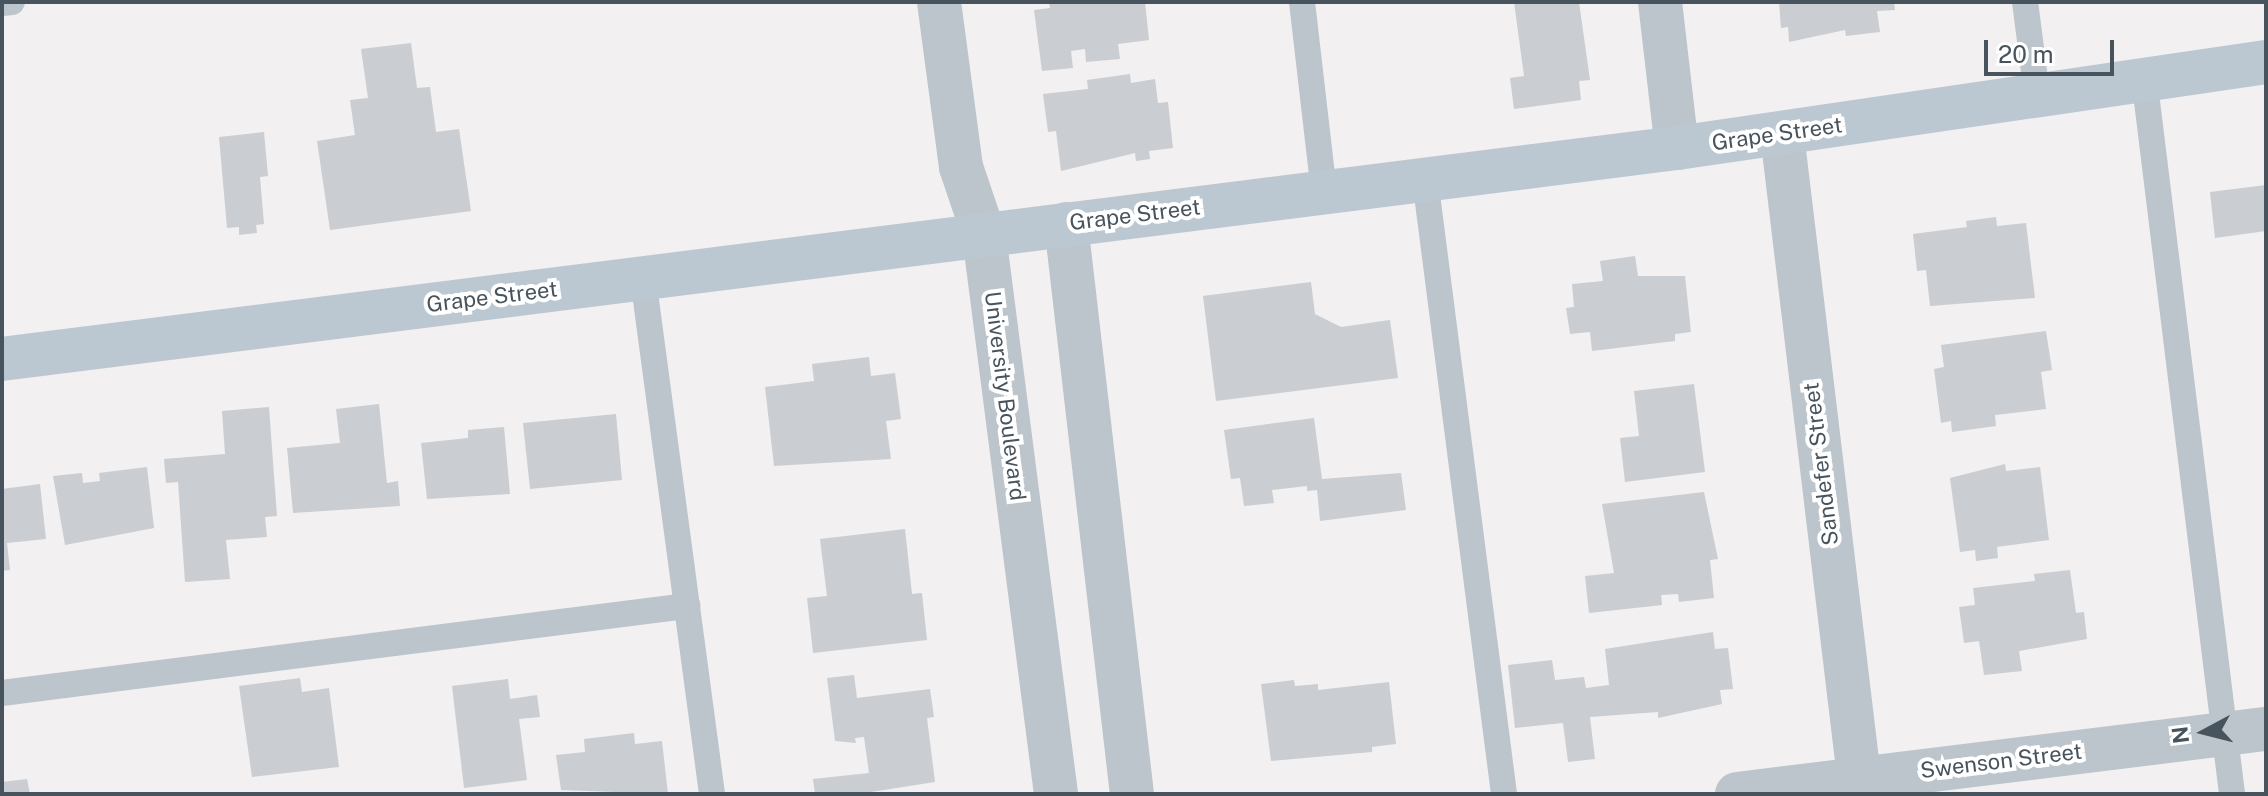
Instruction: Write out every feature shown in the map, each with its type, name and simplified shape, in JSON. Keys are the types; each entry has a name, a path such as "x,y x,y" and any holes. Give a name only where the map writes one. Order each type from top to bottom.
{"street":[{"name":"University Boulevard","path":"939,2 961,167 984,235 1056,794"},
{"path":"1660,2 1677,148"},
{"name":"Grape Street","path":"2,359 1677,148 2144,77 2266,62"},
{"name":"Sandefer Street","path":"1782,134 1860,786"},
{"path":"1066,224 1132,794"},
{"name":"Swenson Street","path":"1737,794 1860,786 2245,731"}],"lane":[{"path":"2,3 12,2"},
{"path":"1302,2 1324,192"},
{"path":"2025,2 2037,94"},
{"path":"2144,77 2245,731 2232,794"},
{"path":"1425,179 1504,794"},
{"path":"643,278 712,794"},
{"path":"2,693 687,606"}],"building":[{"path":"1049,2 1145,2 1149,40 1118,44 1120,59 1086,62 1085,49 1071,51 1073,68 1042,71 1034,10 1050,8"},
{"path":"1514,2 1579,2 1590,80 1579,81 1581,100 1514,109 1510,78 1524,76"},
{"path":"1779,2 1894,2 1895,10 1877,11 1880,32 1846,36 1845,30 1789,42 1788,27 1781,28"},
{"path":"411,43 417,88 430,87 436,132 459,129 471,211 330,230 317,141 355,135 350,100 368,98 361,49"},
{"path":"1130,74 1131,83 1155,79 1158,103 1168,102 1173,148 1149,151 1150,159 1136,161 1135,153 1061,171 1056,131 1048,132 1043,94 1088,89 1087,80"},
{"path":"264,132 268,176 260,177 264,224 256,225 257,233 239,235 239,227 227,228 219,137"},
{"path":"2266,185 2266,231 2215,238 2210,192"},
{"path":"1996,217 1997,226 2026,223 2035,298 1930,306 1926,270 1917,271 1913,234 1967,227 1966,221"},
{"path":"1635,256 1638,276 1685,276 1691,332 1675,334 1675,341 1592,351 1590,332 1570,334 1566,308 1574,307 1572,284 1603,281 1600,261"},
{"path":"1311,282 1315,314 1341,327 1390,320 1398,378 1216,401 1203,296"},
{"path":"2046,331 2052,370 2041,372 2046,409 1995,415 1996,426 1952,432 1951,421 1941,423 1934,369 1944,367 1941,345"},
{"path":"869,357 871,376 895,373 901,419 886,421 891,459 774,466 765,387 814,381 812,364"},
{"path":"1694,384 1705,472 1625,482 1620,438 1639,436 1634,391"},
{"path":"379,404 387,483 398,481 400,506 293,513 287,448 340,443 336,409"},
{"path":"269,407 277,516 265,517 267,537 226,540 230,579 185,582 178,482 166,483 164,459 225,454 222,411"},
{"path":"616,414 622,480 530,489 523,423"},
{"path":"1314,418 1322,479 1401,473 1406,510 1320,521 1317,490 1307,491 1307,486 1272,490 1274,503 1244,506 1240,478 1231,479 1224,430"},
{"path":"504,427 510,494 427,499 421,443 468,438 468,430"},
{"path":"2005,464 2006,471 2040,467 2049,540 1997,547 1998,558 1976,561 1975,550 1960,552 1950,478"},
{"path":"147,467 154,528 65,545 53,476 82,473 83,483 100,481 99,473"},
{"path":"40,484 46,539 7,543 10,570 2,571 2,489"},
{"path":"1704,492 1718,559 1710,560 1714,598 1679,602 1678,594 1661,595 1662,605 1589,613 1585,576 1614,573 1602,504"},
{"path":"905,529 912,594 922,593 927,640 813,653 807,598 827,596 820,539"},
{"path":"2070,570 2076,613 2084,612 2087,639 2019,651 2022,671 1984,675 1979,641 1964,643 1959,607 1975,605 1973,588 2035,581 2034,574"},
{"path":"1713,632 1715,649 1728,648 1733,689 1720,690 1722,704 1658,718 1658,712 1590,717 1595,759 1568,762 1563,723 1515,728 1508,665 1552,660 1555,680 1584,677 1586,688 1609,685 1605,649"},
{"path":"854,675 857,698 930,689 934,717 927,718 935,782 858,794 815,794 813,779 869,773 864,737 855,738 856,743 835,741 827,678"},
{"path":"300,678 302,692 329,688 339,767 252,777 239,686"},
{"path":"508,679 510,699 537,695 540,717 519,719 527,780 464,788 452,686"},
{"path":"1294,680 1295,686 1318,684 1318,690 1389,682 1396,744 1372,747 1372,752 1271,761 1261,684"},
{"path":"634,733 635,744 662,741 668,794 561,790 556,755 585,752 584,739"},
{"path":"27,779 30,794 2,794 2,782"}]}
